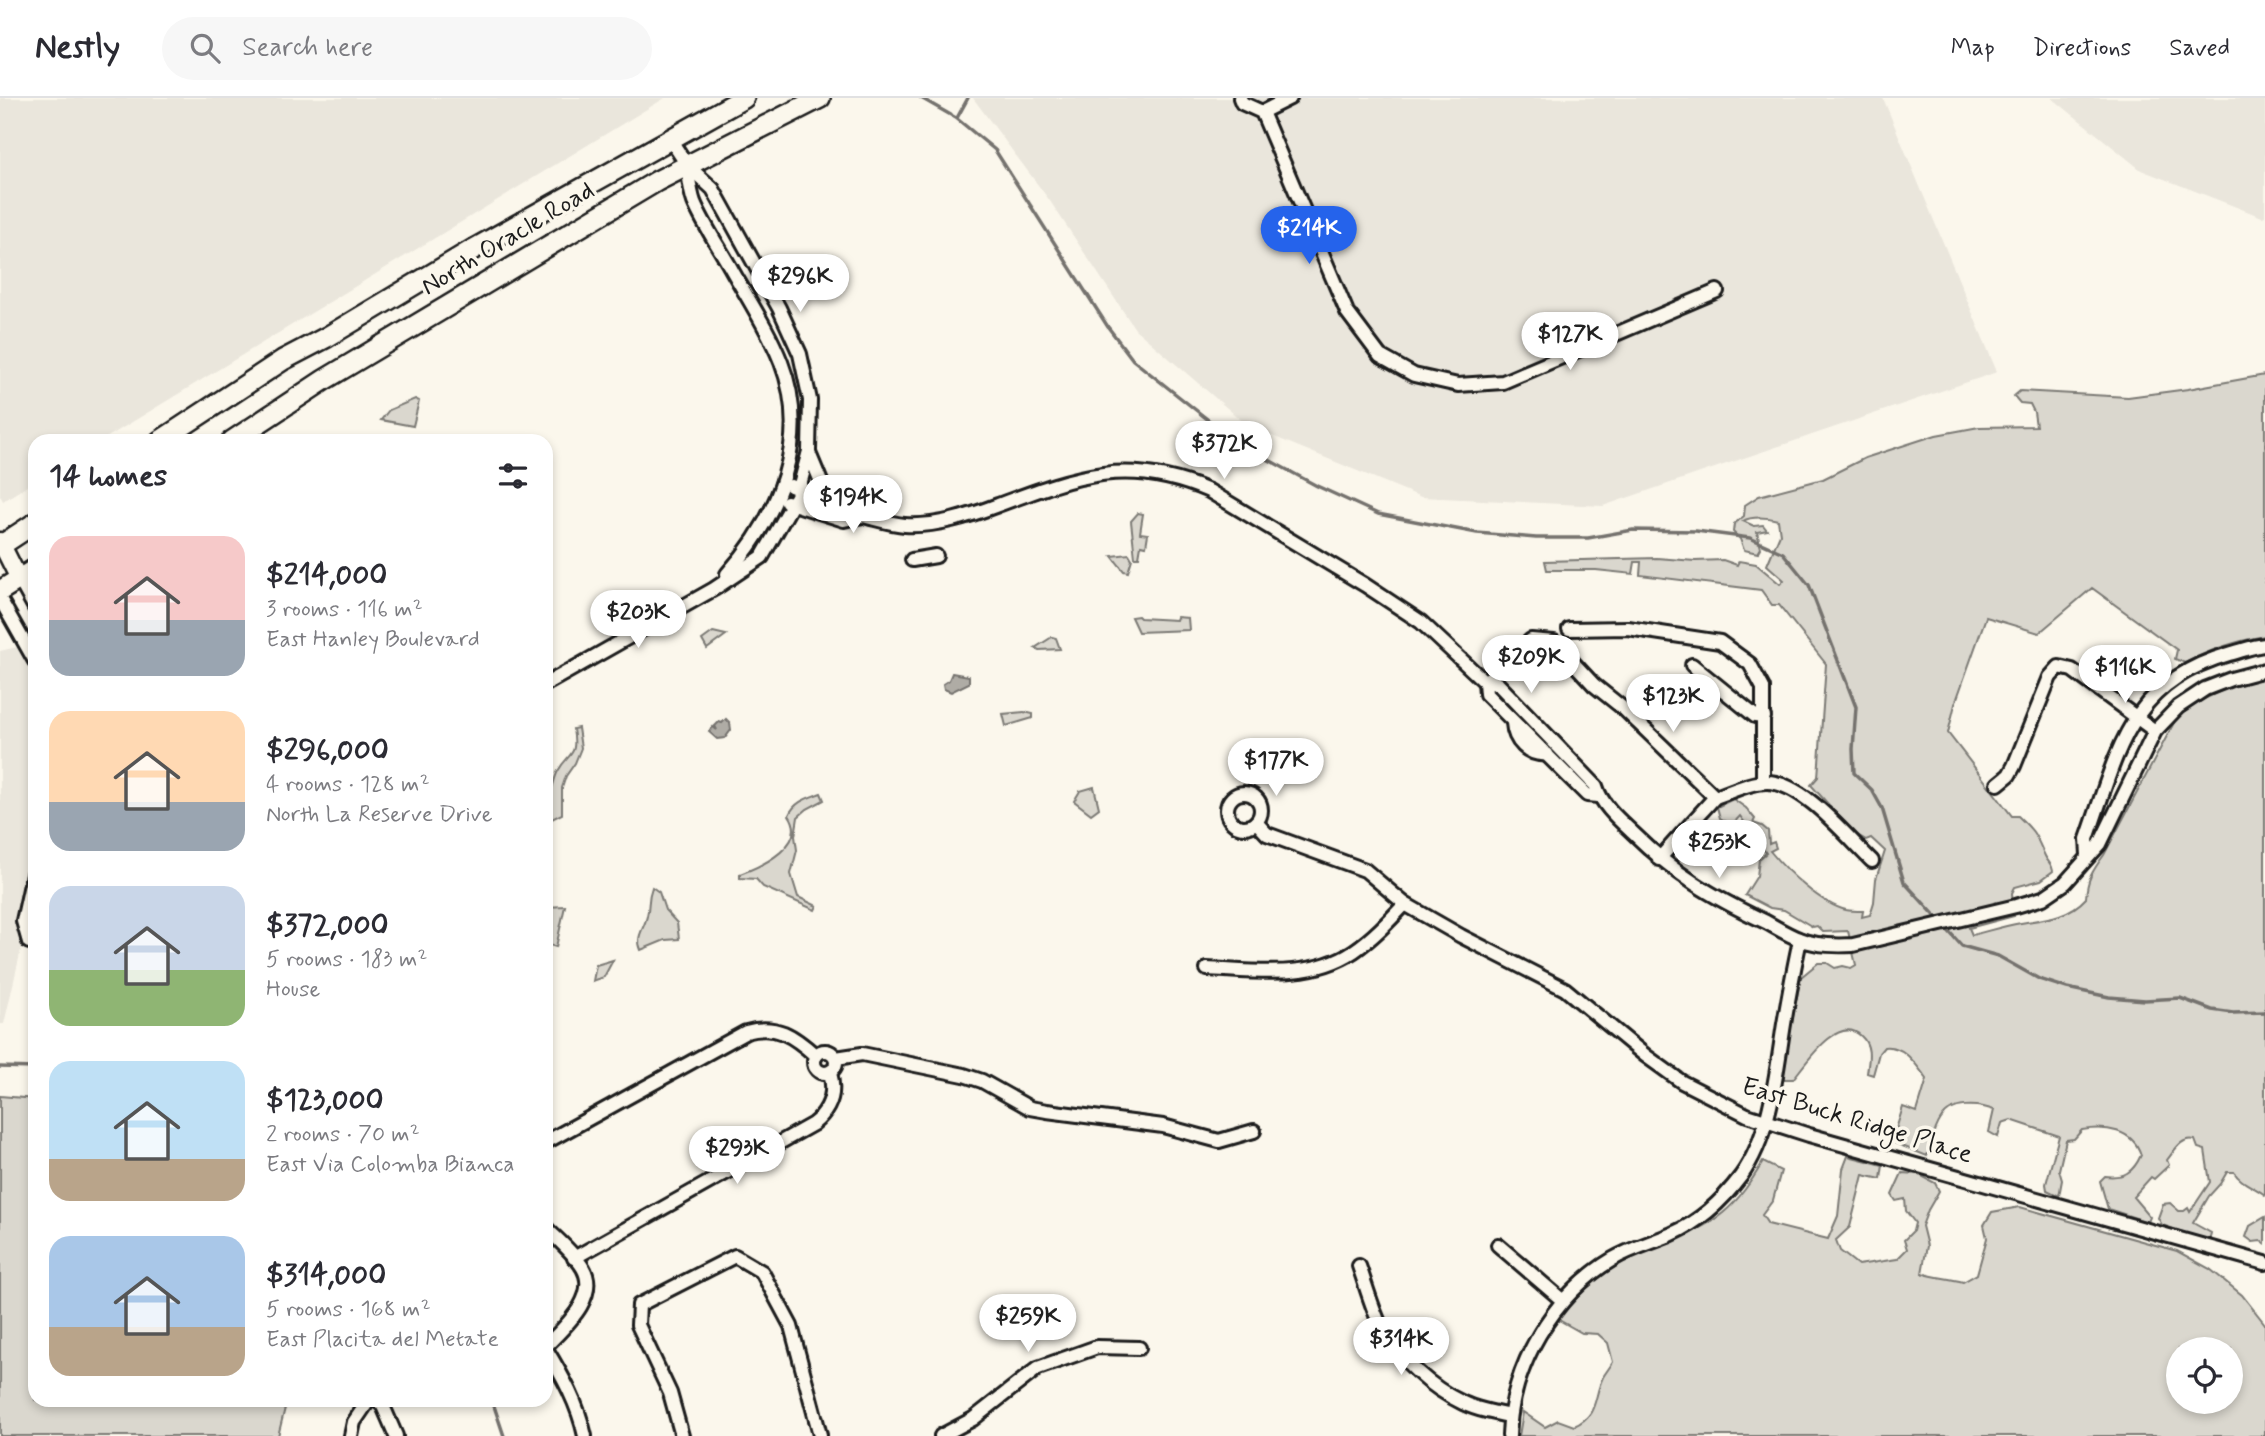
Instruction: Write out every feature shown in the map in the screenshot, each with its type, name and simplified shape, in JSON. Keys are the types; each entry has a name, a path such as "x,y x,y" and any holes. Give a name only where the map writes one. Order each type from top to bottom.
{"highway":[{"name":"North Oracle Road","path":"171,434 283,360 327,337 471,250 744,98"},
{"name":"North Oracle Road","path":"243,434 324,380 687,165 820,98"},
{"path":"1,544 28,527"},
{"path":"0,591 27,574"}],"main road":[{"path":"1,544 27,574"}],"street":[{"path":"1240,98 1242,103 1262,112 1347,312 1380,356 1414,375 1458,385 1503,382 1717,291"},
{"path":"1262,112 1268,98"},
{"path":"1262,112 1290,98"},
{"path":"553,680 714,589 762,556 793,503 808,450 810,400 800,354 779,308 713,189 687,165 670,139"},
{"path":"687,165 694,201 782,363 793,404 793,443 783,483 770,516 749,550 714,589"},
{"path":"808,450 824,489 838,503"},
{"path":"783,483 851,508 863,516 905,525 941,522 972,514 1059,482 1093,473 1129,471 1163,475 1209,491 1364,584 1421,622 1485,682 1498,684 1596,786 1599,796 1620,821 1684,878 1723,902 1800,940 1826,945 1853,945 2043,898 2065,883 2100,844 2155,732 2178,707 2205,689 2265,670"},
{"path":"777,498 844,520 863,516"},
{"path":"912,559 936,556"},
{"path":"0,599 28,649"},
{"path":"1569,629 1628,628 1720,642 1750,664 1763,688 1763,782"},
{"path":"1485,682 1531,640 1553,642 1594,685 1624,709 1715,797"},
{"path":"2088,855 2087,839 2127,729 2155,693 2175,676 2209,660 2265,645"},
{"path":"1692,665 1755,716 1763,718"},
{"path":"1998,783 2009,775 2014,766 2050,677 2059,667 2073,670 2155,732"},
{"path":"1485,682 1486,694 1587,795 1599,796"},
{"path":"1660,859 1715,797 1763,782 1781,783 1806,797 1872,861"},
{"name":"East Buck Ridge Place","path":"1256,822 1267,834 1365,870 1405,904 1565,989 1682,1082 1746,1115 2265,1263"},
{"path":"28,898 23,920 28,938"},
{"path":"1207,969 1292,971 1327,964 1352,953 1376,934 1405,904"},
{"path":"1509,1436 1510,1416 1522,1373 1535,1342 1562,1300 1612,1259 1674,1233 1709,1210 1743,1173 1755,1152 1766,1122 1800,940"},
{"path":"553,1138 746,1032 768,1028 790,1034 817,1055"},
{"path":"836,1058 835,1068 830,1073 817,1070 814,1063 817,1055 827,1051 836,1058 862,1054 982,1080 1030,1108 1163,1126 1219,1141 1254,1131"},
{"path":"574,1258 813,1124 828,1108 833,1084 830,1073"},
{"path":"553,1236 584,1269 586,1281 581,1306 553,1339"},
{"path":"1498,1245 1562,1300"},
{"path":"682,1436 670,1393 638,1325 639,1305 735,1256 762,1272 791,1326 819,1436 831,1436"},
{"path":"1359,1266 1381,1326 1395,1348 1419,1372 1462,1403 1510,1416"},
{"path":"941,1436 973,1419 1038,1368 1097,1347 1139,1348"},
{"path":"553,1359 572,1393 585,1436"},
{"path":"351,1436 354,1422 364,1407"},
{"path":"383,1407 396,1436"}],"shaded area":[{"path":"0,98 665,98 113,434 28,434 28,485 3,501 0,495"},
{"path":"973,98 1883,98 1997,372 1603,506 1421,497 1248,426 1135,329 1050,201"},
{"path":"2052,98 2265,98 2265,216 2141,170"},
{"path":"2265,375 2265,636 2224,646 2185,663 2175,659 2177,650 2092,588 2039,633 1986,617 1955,704 1948,733 2012,816 2018,816 2032,830 2053,871 2041,880 2015,887 2012,893 2014,916 1969,928 1972,935 2056,916 2072,909 2086,898 2094,870 2177,717 2200,701 2231,686 2265,678 2265,1195 2234,1172 2227,1172 2193,1223 2211,1233 2209,1241 2162,1225 2158,1218 2163,1204 2170,1203 2179,1211 2188,1208 2190,1212 2210,1182 2205,1150 2198,1148 2195,1140 2186,1140 2179,1145 2167,1160 2169,1165 2154,1179 2151,1177 2133,1197 2150,1217 2148,1222 2108,1209 2100,1181 2105,1176 2127,1173 2141,1155 2132,1140 2117,1131 2082,1130 2074,1139 2066,1140 2059,1170 2062,1180 2059,1196 2047,1190 2046,1184 2059,1136 2011,1120 2002,1123 1998,1137 1989,1132 1994,1110 1965,1106 1945,1113 1936,1127 1927,1156 1892,1142 1903,1107 1917,1112 1927,1079 1909,1057 1898,1049 1884,1047 1879,1053 1873,1075 1867,1073 1867,1044 1861,1036 1852,1031 1843,1031 1824,1043 1793,1079 1781,1076 1801,977 1818,963 1827,963 1835,968 1851,968 1856,965 1848,931 1823,932 1817,926 1813,927 1784,910 1770,908 1745,895 1757,876 1759,859 1766,853 1740,816 1732,825 1720,818 1717,807 1733,799 1746,808 1755,819 1753,823 1768,831 1769,844 1774,842 1776,848 1770,851 1805,886 1836,907 1863,911 1862,917 1870,915 1876,879 1885,851 1871,838 1866,840 1854,833 1811,785 1818,777 1826,664 1779,605 1772,605 1761,590 1640,575 1641,562 1635,562 1633,574 1596,570 1547,570 1545,561 1657,558 1723,560 1737,565 1739,561 1756,564 1780,584 1784,580 1767,565 1780,534 1778,520 1750,518 1743,521 1754,526 1763,525 1767,530 1757,532 1761,548 1758,553 1744,550 1740,539 1733,532 1734,524 1744,516 1745,505 1759,496 1823,479 1865,458 1936,435 1979,427 2036,426 2030,404 2020,403 2014,396 2020,391 2128,397"},
{"path":"415,399 419,401 413,426 381,420 389,410"},
{"path":"1138,513 1143,514 1140,533 1148,534 1146,546 1141,545 1139,557 1135,557 1131,521"},
{"path":"1129,554 1132,559 1128,572 1124,571 1112,556"},
{"path":"1131,617 1176,620 1177,617 1188,618 1189,630 1138,632"},
{"path":"713,632 726,635 707,649 702,640"},
{"path":"1052,637 1056,638 1060,649 1035,648"},
{"path":"17,647 28,665 28,866 16,920 23,941 4,1024 0,1024 0,651"},
{"path":"952,673 969,676 969,683 951,692 944,689 943,684 949,680"},
{"path":"1003,714 1033,714 1033,718 1006,726"},
{"path":"726,719 731,730 725,738 717,739 709,732 713,727 717,730 715,726"},
{"path":"578,728 581,748 562,788 562,814 553,818 553,786 558,771 572,753 573,729"},
{"path":"1094,787 1099,808 1091,814 1074,801 1080,791"},
{"path":"821,793 824,800 798,817 795,836 797,850 791,874 798,897 817,906 815,910 763,887 756,879 740,878 740,874 770,859 788,844 793,835 794,826 789,815 792,810 802,801"},
{"path":"652,887 659,892 665,910 677,923 679,939 665,940 641,950 639,937 647,916"},
{"path":"565,906 556,947 553,946 553,907"},
{"path":"613,960 604,977 593,981 596,965"},
{"path":"0,1096 28,1098 28,1407 285,1407 278,1436 0,1436"},
{"path":"1848,1156 1883,1165 1881,1179 1863,1175 1850,1227 1836,1240 1840,1251 1858,1265 1897,1259 1907,1249 1904,1240 1913,1231 1915,1223 1906,1211 1905,1199 1896,1201 1892,1195 1902,1173 1918,1174 1935,1183 1939,1191 1922,1226 1927,1246 1922,1273 1927,1275 1963,1282 1977,1274 1987,1238 1984,1225 1992,1212 2020,1207 2177,1251 2210,1269 2242,1295 2265,1324 2265,1436 1519,1436 1523,1412 1545,1427 1558,1420 1574,1426 1582,1422 1592,1411 1603,1377 1613,1362 1608,1343 1598,1334 1582,1333 1559,1320 1576,1299 1617,1265 1714,1220 1740,1195 1763,1162 1781,1171 1773,1200 1762,1215 1768,1224 1828,1239 1838,1216 1843,1169"},
{"path":"2265,1217 2265,1244 2261,1241 2253,1242 2246,1237 2250,1226"}],"waterway":[{"path":"921,98 956,118 995,150 1108,327 1133,360 1236,442 1317,486 1378,514 1477,533 1536,538 1588,538 1633,530 1696,531 1750,538 1783,553 1809,585 1856,707 1854,773 1872,790 1882,808 1904,882 1940,921"},
{"path":"957,118 968,98"},
{"path":"1945,927 1962,946 1998,956 2039,979 2067,988 2109,997 2145,1000 2180,998 2212,1010 2233,1013 2265,1012"},
{"path":"0,1067 28,1068"},
{"path":"494,1407 504,1436"}]}
